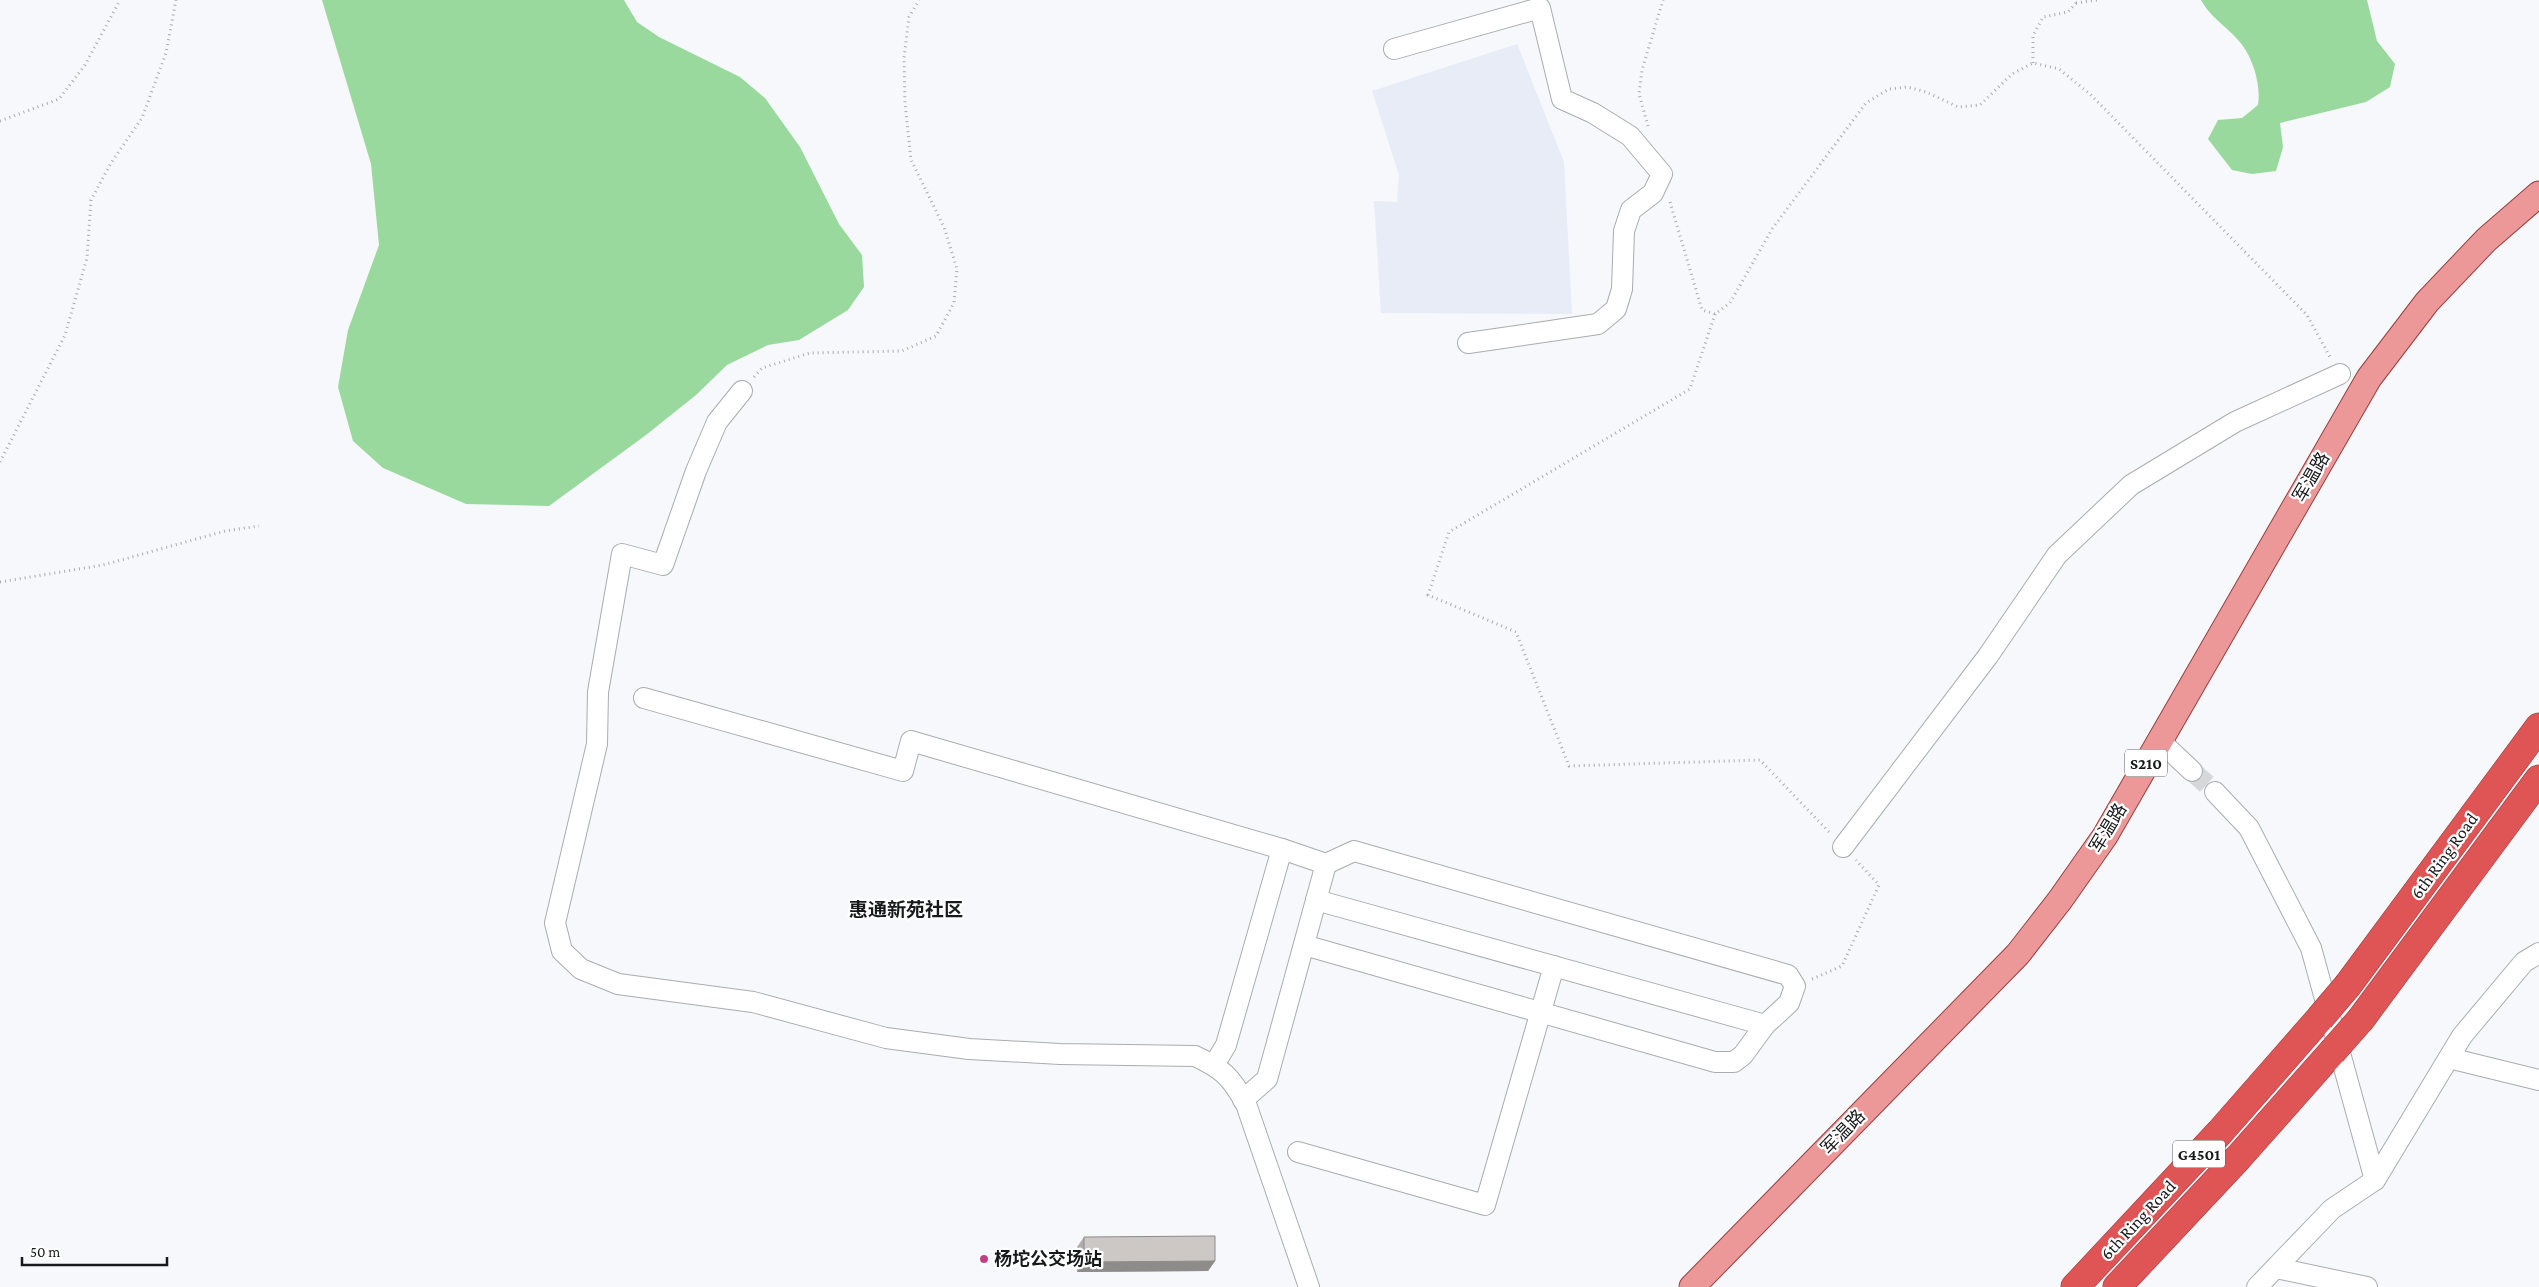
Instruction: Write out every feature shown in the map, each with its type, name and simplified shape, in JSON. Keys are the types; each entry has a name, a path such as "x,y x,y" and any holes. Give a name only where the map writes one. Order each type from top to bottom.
{"highway":[{"name":"6th Ring Road","path":"2075,1287 2220,1132 2348,985 2539,727"},
{"name":"6th Ring Road","path":"2118,1287 2238,1158 2361,1019 2539,779"}],"main road":[{"name":"军温路","path":"1692,1287 2018,954 2060,900 2106,836 2159,740 2369,378 2426,302 2486,240 2539,194"}],"street":[{"path":"1394,48 1540,8 1562,99 1592,113 1630,136 1662,174 1653,193 1631,210 1624,231 1622,289 1616,309 1598,324 1468,343"},
{"path":"1843,847 1988,656 2057,555 2131,484 2235,422 2340,374"},
{"path":"742,391 717,422 696,471 662,565 622,554 598,692 597,744 555,923 562,951 580,969 618,984 754,1002 886,1038 969,1049 1195,1056 1214,1064 1234,1083 1244,1100 1310,1287"},
{"path":"644,698 903,771 911,741 1282,849 1326,864 1354,852 1788,975 1795,986 1789,1003 1765,1025 1744,1055 1734,1062 1715,1062 1304,945"},
{"path":"2159,740 2192,770"},
{"path":"2215,792 2249,828 2312,948 2375,1180"},
{"path":"1214,1064 1226,1045 1282,849"},
{"path":"1244,1100 1267,1079 1326,864"},
{"path":"1316,900 1765,1025"},
{"path":"2257,1287 2332,1209 2375,1180 2462,1036 2524,962 2539,953"},
{"path":"1298,1152 1485,1205 1554,966"},
{"path":"2449,1058 2539,1080"},
{"path":"2276,1268 2367,1287"}],"path":[{"path":"0,121 58,99 85,65 120,0"},
{"path":"0,462 65,335 87,258 91,200 111,164 142,118 166,53 176,0"},
{"path":"742,391 762,368 810,353 902,351 936,336 954,303 957,269 944,227 910,160 905,103 904,58 909,17 919,0"},
{"path":"1650,131 1639,94 1642,70 1663,0"},
{"path":"2033,63 2033,36 2043,17 2068,12 2076,1 2097,0"},
{"path":"1795,986 1842,966 1879,885 1760,760 1568,766 1516,632 1428,595 1449,532 1690,389 1715,314 1730,303 1772,229 1866,103 1889,90 1908,86 1958,107 1980,105 2012,74 2033,63 2059,69 2090,94 2307,315 2340,374"},
{"path":"1662,174 1702,310 1715,314"},
{"path":"0,582 103,565 225,531 259,526"}],"shaded area":[{"path":"1517,44 1564,162 1572,314 1381,313 1374,201 1397,202 1399,175 1372,91"}],"green space":[{"path":"322,0 624,0 637,22 659,37 740,77 765,98 800,147 839,224 862,255 864,287 848,310 799,340 768,345 727,365 696,395 646,435 549,506 466,504 383,468 353,441 338,387 348,330 379,245 371,164"},
{"path":"2201,0 2367,0 2377,41 2395,64 2390,87 2366,102 2280,123 2283,147 2276,171 2252,174 2232,170 2208,139 2218,120 2242,118 2258,105 2257,82 2253,67 2243,46 2210,13"}],"building":[{"path":"1215,1236 1215,1261 1084,1262 1084,1237"}],"tunnel":[{"path":"2192,771 2215,792"}],"place":[{"name":"杨坨公交场站","path":"984,1259"}],"district":[{"name":"惠通新苑社区","path":"906,909"}]}
